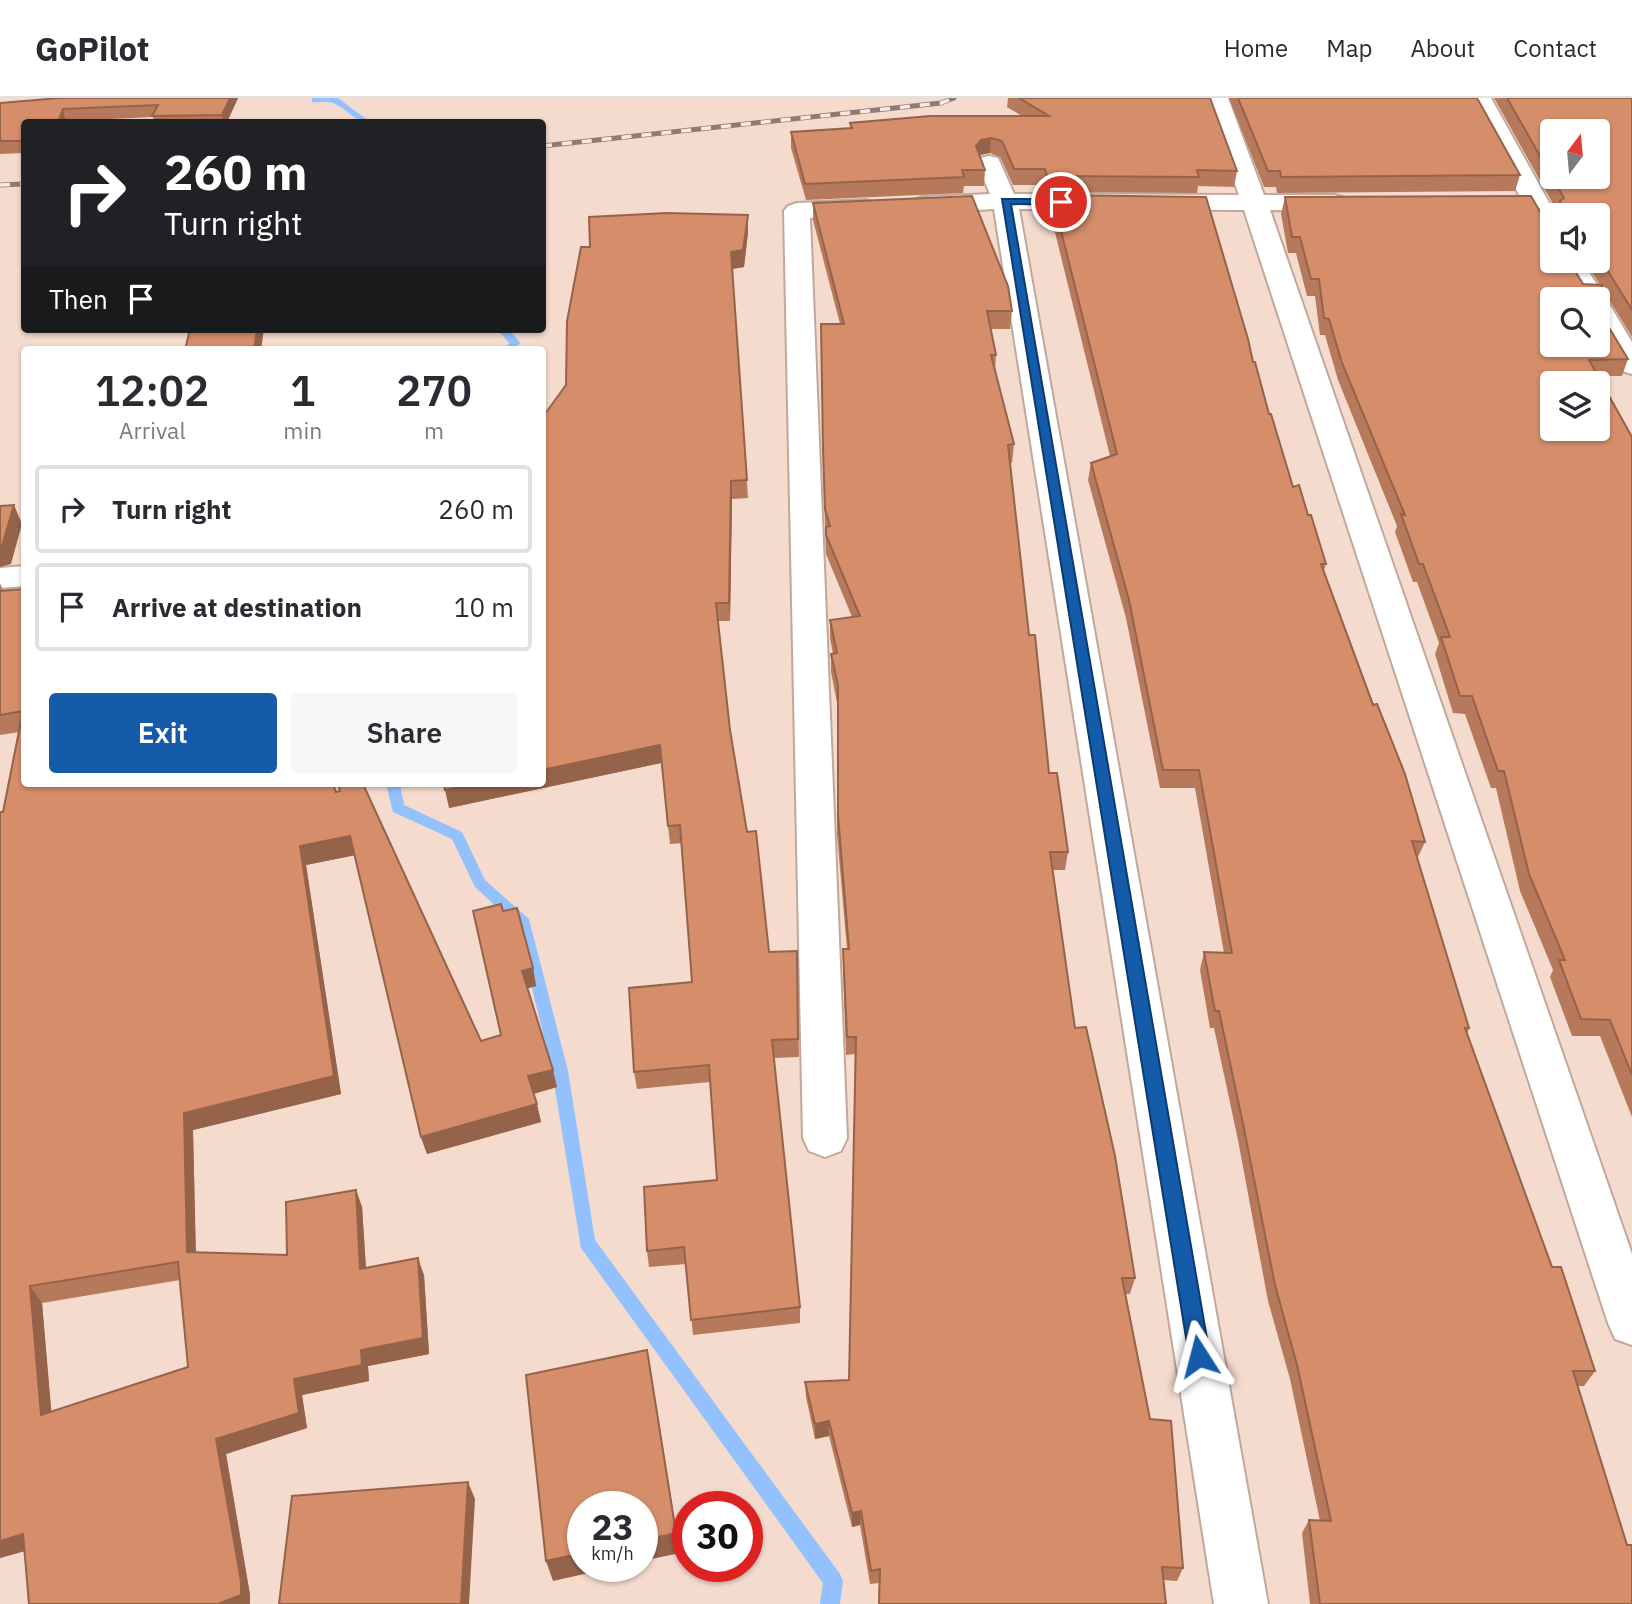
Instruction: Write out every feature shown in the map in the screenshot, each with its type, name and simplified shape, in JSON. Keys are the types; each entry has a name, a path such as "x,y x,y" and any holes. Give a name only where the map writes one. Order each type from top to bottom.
{"street":[{"path":"1216,98 1255,204 1632,1323"},
{"path":"1479,98 1540,212"},
{"path":"989,163 1005,201 1241,1604"},
{"path":"825,1138 797,211 1005,201 1352,203"},
{"path":"1506,201 1533,201"},
{"path":"1610,328 1632,365"},
{"path":"0,578 21,576"}],"building":[{"path":"60,98 230,98 222,115 152,116 158,105 63,109 59,119 21,119 21,141 0,141 0,103"},
{"path":"1019,98 1210,98 1237,171 1197,170 1199,177 1047,176 1045,169 1014,169 1002,141 991,138 981,140 976,146 985,170 962,170 964,177 805,184 791,132 852,128 850,123 930,116 1049,116"},
{"path":"1238,98 1477,98 1520,175 1281,177 1280,171 1268,171"},
{"path":"1507,98 1632,98 1632,310 1609,273 1610,203 1560,201 1564,198 1559,189 1610,189 1610,119 1540,119 1540,156"},
{"path":"1052,195 1206,197 1253,362 1293,487 1299,485 1308,515 1311,515 1326,564 1321,564 1373,705 1377,704 1405,774 1425,842 1412,841 1469,1028 1465,1028 1552,1267 1561,1267 1595,1371 1573,1371 1627,1545 1632,1545 1632,1604 1320,1604 1309,1520 1331,1521 1297,1365 1275,1285 1219,1011 1215,1011 1204,952 1232,953 1199,770 1163,770 1129,600 1091,463 1117,454"},
{"path":"972,196 1008,286 1012,311 987,311 996,355 991,355 1014,444 1008,445 1029,635 1035,635 1049,773 1057,773 1068,852 1050,852 1075,1028 1086,1027 1115,1156 1135,1278 1122,1278 1150,1419 1171,1421 1183,1568 1162,1567 1166,1604 879,1604 880,1569 871,1571 861,1511 852,1513 829,1421 815,1424 805,1382 849,1380 856,1037 847,1037 843,949 849,949 838,815 838,685 831,654 837,653 830,620 860,616 826,535 826,527 830,526 825,509 821,324 844,324 813,203"},
{"path":"1531,196 1540,212 1540,273 1576,273 1583,284 1602,285 1540,287 1540,357 1610,357 1610,329 1628,359 1589,360 1595,371 1540,371 1540,441 1610,441 1610,398 1632,437 1632,1075 1610,1020 1581,1019 1559,960 1565,960 1529,874 1504,771 1498,771 1472,696 1460,696 1441,637 1450,637 1401,514 1405,515 1342,363 1329,319 1324,318 1319,279 1311,279 1300,237 1292,237 1285,197"},
{"path":"667,213 748,215 743,250 731,252 747,480 731,481 729,603 716,603 730,730 747,832 756,831 769,952 797,951 798,1039 772,1040 800,1307 691,1320 684,1247 647,1251 644,1187 717,1180 709,1065 634,1072 629,988 692,982 680,825 668,826 660,745 546,769 546,412 566,385 567,321 581,247 590,247 589,217"},
{"path":"189,333 256,333 255,346 186,346"},
{"path":"14,505 2,546 0,546 0,506"},
{"path":"21,589 21,711 0,715 0,591"},
{"path":"21,721 21,787 334,787 336,792 340,791 339,787 364,787 481,1041 501,1035 473,911 501,904 503,911 517,908 533,968 522,971 553,1070 528,1076 537,1104 421,1137 350,836 300,846 334,1076 184,1113 187,1252 287,1255 286,1202 356,1190 360,1269 418,1258 423,1338 361,1350 362,1365 294,1379 299,1413 216,1439 241,1581 241,1595 218,1604 29,1604 23,1534 0,1541 0,812 3,812","holes":["178,1262 188,1367 41,1415 30,1286"]},
{"path":"647,1350 672,1508 672,1534 658,1537 658,1491 567,1491 567,1556 546,1561 526,1375"},
{"path":"468,1482 461,1604 279,1604 292,1496"}],"waterway":[{"path":"316,98 315,100 334,99 362,119"},
{"path":"506,333 515,343 512,346"},
{"path":"394,787 398,808 457,836 480,883 524,923 560,1071 587,1243 833,1581 830,1604"}],"railway":[{"path":"546,146 941,103 954,98"},
{"path":"0,185 21,184"}],"route":[{"path":"1061,202 1005,201 1199,1356"}]}
